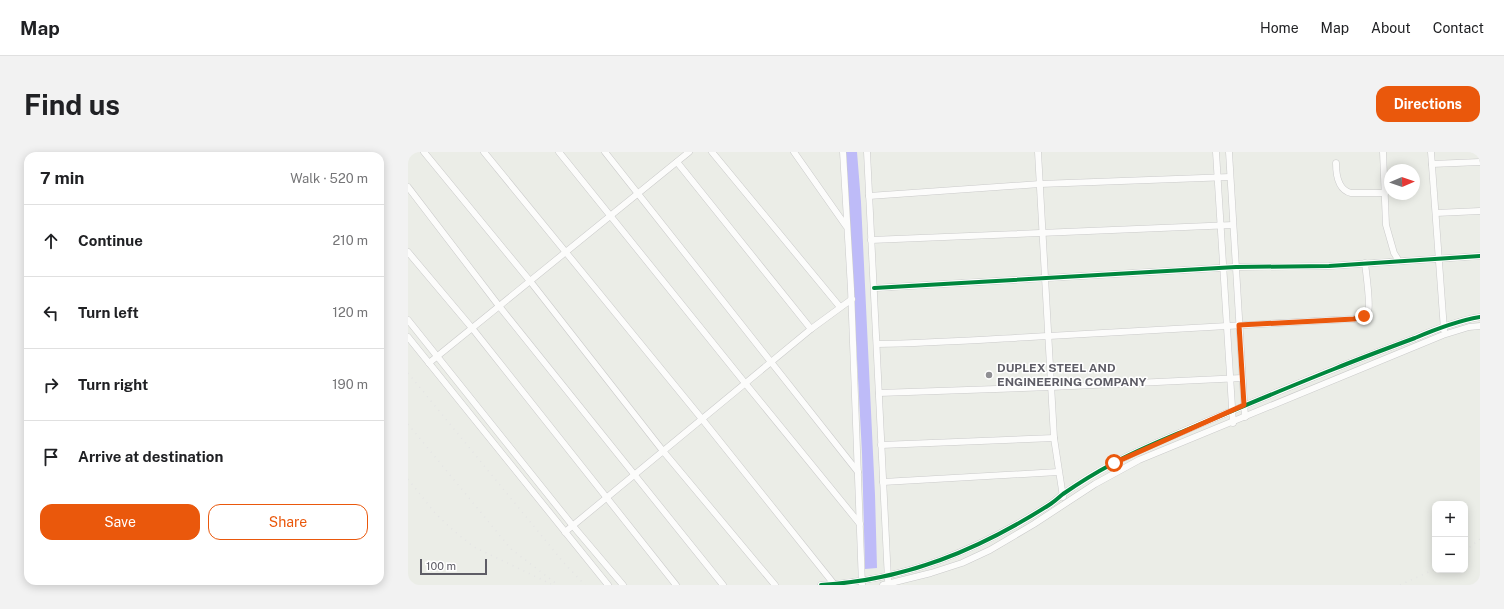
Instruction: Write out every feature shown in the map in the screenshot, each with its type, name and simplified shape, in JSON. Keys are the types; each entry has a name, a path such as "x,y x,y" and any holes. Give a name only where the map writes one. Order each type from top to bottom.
{"street":[{"path":"424,152 530,281 663,451 775,585"},
{"path":"484,152 702,419 834,584"},
{"path":"559,152 860,524"},
{"path":"605,152 858,472"},
{"path":"429,363 689,152"},
{"path":"712,152 840,307"},
{"path":"794,152 847,227"},
{"path":"843,152 852,299 860,524 864,582"},
{"path":"867,152 883,482 886,584 931,573 962,563 990,550 1034,524 1095,484 1139,460 1233,423 1445,334 1468,327 1480,326"},
{"path":"1038,152 1054,438 1064,505"},
{"path":"1216,152 1233,423"},
{"path":"1229,152 1245,417"},
{"path":"1383,152 1384,172"},
{"path":"1431,152 1445,334"},
{"path":"677,162 811,329"},
{"path":"1432,164 1480,162"},
{"path":"1336,163 1338,180 1346,192 1384,192"},
{"path":"869,196 1040,184 1230,177"},
{"path":"408,187 499,306 723,585"},
{"path":"1385,200 1386,225 1394,253 1399,261"},
{"path":"1436,214 1480,211"},
{"path":"871,240 1233,225"},
{"path":"408,252 472,328 676,585"},
{"path":"874,288 1236,267 1329,266 1480,256"},
{"path":"876,344 941,343 1137,332 1227,325 1354,319 1360,318 1368,312 1369,305 1365,263"},
{"path":"565,532 811,329 852,299"},
{"path":"821,585 864,582 886,577 918,568 972,548 1050,505 1090,476 1149,446 1244,405 1444,326 1458,321 1480,317"},
{"path":"408,320 573,526 623,585"},
{"path":"408,337 608,585"},
{"path":"879,393 1242,378"},
{"path":"881,445 1054,438"},
{"path":"883,482 1058,472"}],"water":[{"path":"846,152 857,152 861,202 875,495 877,568 865,569 862,453"}],"railway":[{"path":"408,373 564,563 585,585"},
{"path":"408,424 511,549 558,585"},
{"path":"408,479 435,513 474,547 551,584"},
{"path":"1468,549 1480,539"},
{"path":"1400,585 1432,570"}],"cycle path":[{"path":"874,288 1236,267 1329,266 1480,256"},
{"path":"821,585 882,577 940,560 968,549 1022,521 1051,504 1063,494 1093,475 1141,449 1354,361 1447,326 1480,317"}],"place":[{"name":"DUPLEX STEEL AND ENGINEERING COMPANY","path":"989,375"}],"route":[{"path":"1114,463 1149,446 1244,405 1239,325 1354,319 1364,316"}]}
